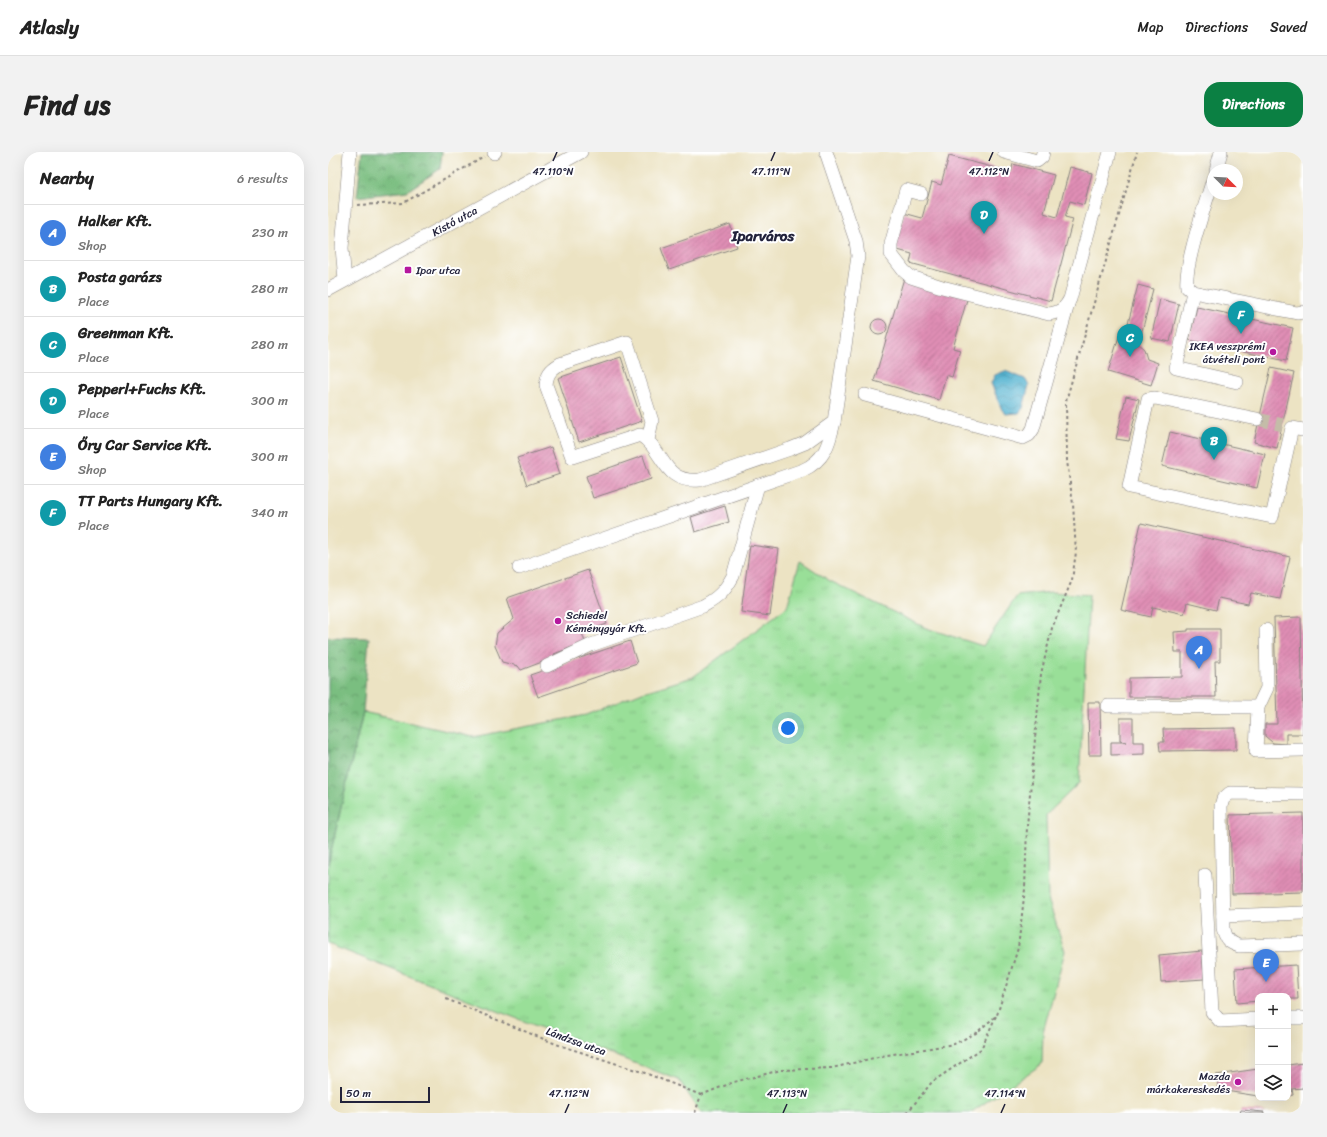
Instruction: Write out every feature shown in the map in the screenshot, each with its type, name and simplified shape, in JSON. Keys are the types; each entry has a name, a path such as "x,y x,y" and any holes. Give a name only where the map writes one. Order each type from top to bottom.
{"street":[{"path":"345,280 342,248 350,152"},
{"name":"Kistó utca","path":"328,290 581,152"},
{"path":"519,568 758,486 814,465 823,455 830,442 834,422 858,256 856,241 826,152"},
{"path":"1004,152 1037,161 1042,157 1043,152"},
{"path":"865,395 1023,438 1029,435 1033,429 1110,152"},
{"path":"1218,164 1221,152"},
{"path":"921,194 906,190 891,244 892,254 911,277 1050,314 1058,313 1066,307 1070,299"},
{"path":"1207,200 1186,279 1187,286 1194,292 1297,313 1303,312"},
{"path":"1194,292 1176,368 1237,382"},
{"path":"648,440 652,421 628,342 560,364 551,370 547,377 546,385 572,457 640,435 648,440 667,468 674,474 690,481 700,480 805,443 834,422"},
{"path":"1257,419 1155,398 1148,399 1129,487 1272,517 1293,428"},
{"path":"547,666 591,645 703,606 717,599 726,589 733,576 758,486"},
{"path":"1266,630 1267,688 1258,707 1256,751 1303,750"},
{"path":"1108,706 1258,707"},
{"path":"1303,794 1230,793 1223,799 1220,806 1223,929 1225,938 1232,944 1239,946 1303,944"},
{"path":"1205,875 1212,1012 1220,1021 1255,1019"},
{"path":"1223,916 1303,913"},
{"path":"1291,1018 1303,1018"}],"path":[{"path":"346,206 403,203 494,152"},
{"path":"908,1113 932,1082 981,1049 997,1015 1018,948 1025,889 1027,826 1041,674 1052,628 1072,580 1076,552 1067,461 1066,402 1137,152"},
{"name":"Lándzsa utca","path":"446,999 556,1044 645,1073 701,1095"},
{"path":"695,1113 701,1095 734,1082 781,1070 832,1068 882,1056 954,1044 976,1033 997,1015"}],"green space":[{"path":"362,152 442,152 440,169 407,191 357,197"},
{"path":"800,561 830,581 926,628 983,646 1017,596 1051,592 1089,595 1079,783 1046,815 1048,899 1065,951 1043,1032 1042,1064 970,1113 701,1113 679,1080 505,1014 328,944 328,864 363,712 473,737 586,715 640,693 693,677 787,607"},
{"path":"328,637 369,638 363,712 328,864"}],"water":[{"path":"1005,371 1025,379 1029,385 1023,408 1019,413 1006,414 1002,410 991,383 995,375"}],"building":[{"path":"949,156 1011,172 1013,164 1054,175 1044,213 1057,217 1070,167 1092,173 1084,205 1070,201 1065,217 1073,219 1051,301 910,263 912,254 894,249 904,213 922,218 932,182 941,185"},
{"path":"730,224 737,247 669,270 661,248"},
{"path":"904,278 968,296 953,348 960,350 952,377 946,375 939,400 874,381"},
{"path":"1138,285 1153,289 1141,335 1126,331"},
{"path":"1160,299 1179,304 1170,342 1151,338"},
{"path":"1197,307 1293,328 1286,361 1189,340"},
{"path":"876,319 882,319 887,324 885,333 882,335 876,335 871,330 871,324"},
{"path":"1121,330 1141,336 1138,344 1144,349 1147,359 1158,363 1151,385 1108,372"},
{"path":"621,357 642,421 579,442 558,378"},
{"path":"1271,368 1294,373 1277,448 1254,442"},
{"path":"1126,396 1139,399 1129,441 1116,439"},
{"path":"1170,432 1265,454 1257,488 1162,466"},
{"path":"551,447 560,474 527,485 517,458"},
{"path":"643,456 651,479 593,498 586,476"},
{"path":"725,506 729,522 695,532 691,517"},
{"path":"1141,523 1290,557 1280,599 1251,593 1248,604 1219,598 1216,610 1187,603 1184,614 1153,607 1151,617 1121,610"},
{"path":"750,545 779,549 770,616 741,612"},
{"name":"Schiedel Kéménygyár Kft.","path":"588,570 607,624 582,633 585,642 554,654 555,657 521,670 518,666 502,662 495,646 497,633 514,619 507,598"},
{"path":"1301,617 1303,734 1286,734 1286,744 1273,743 1265,736 1265,724 1277,724 1274,618"},
{"path":"1188,629 1220,629 1220,661 1215,661 1216,697 1129,697 1129,678 1182,677 1182,652 1175,652 1174,632 1188,631"},
{"path":"630,641 637,663 538,697 530,675"},
{"path":"1088,702 1100,702 1101,755 1089,755"},
{"path":"1120,718 1133,718 1133,742 1144,742 1144,754 1111,755 1111,742 1126,742 1120,741"},
{"path":"1236,728 1236,750 1160,751 1159,742 1164,742 1163,729"},
{"path":"1303,813 1303,892 1232,894 1230,815"},
{"path":"1202,951 1204,979 1161,982 1159,955"},
{"path":"1296,965 1298,999 1291,999 1291,993 1255,993 1255,1001 1237,1003 1235,969"},
{"path":"1303,1063 1303,1088 1292,1089 1293,1095 1291,1095 1291,1065"},
{"name":"Mazda márkakereskedés","path":"1255,1069 1255,1096 1219,1090 1216,1075"},
{"path":"1241,1110 1264,1112 1264,1113 1240,1113"}],"tunnel":[{"path":"1257,419 1283,425"}],"place":[{"name":"Pepperl+Fuchs Kft.","path":"984,234"},
{"name":"Ipar utca","path":"408,270"},
{"name":"TT Parts Hungary Kft.","path":"1241,334"},
{"name":"IKEA veszprémi átvételi pont","path":"1273,352"},
{"name":"Greenman Kft.","path":"1130,357"},
{"name":"Posta garázs","path":"1214,460"},
{"name":"Schiedel Kéménygyár Kft.","path":"558,621"},
{"name":"Halker Kft.","path":"1199,669"},
{"name":"Őry Car Service Kft.","path":"1266,982"},
{"name":"Mazda márkakereskedés","path":"1238,1082"}],"district":[{"name":"Iparváros","path":"763,236"}]}
